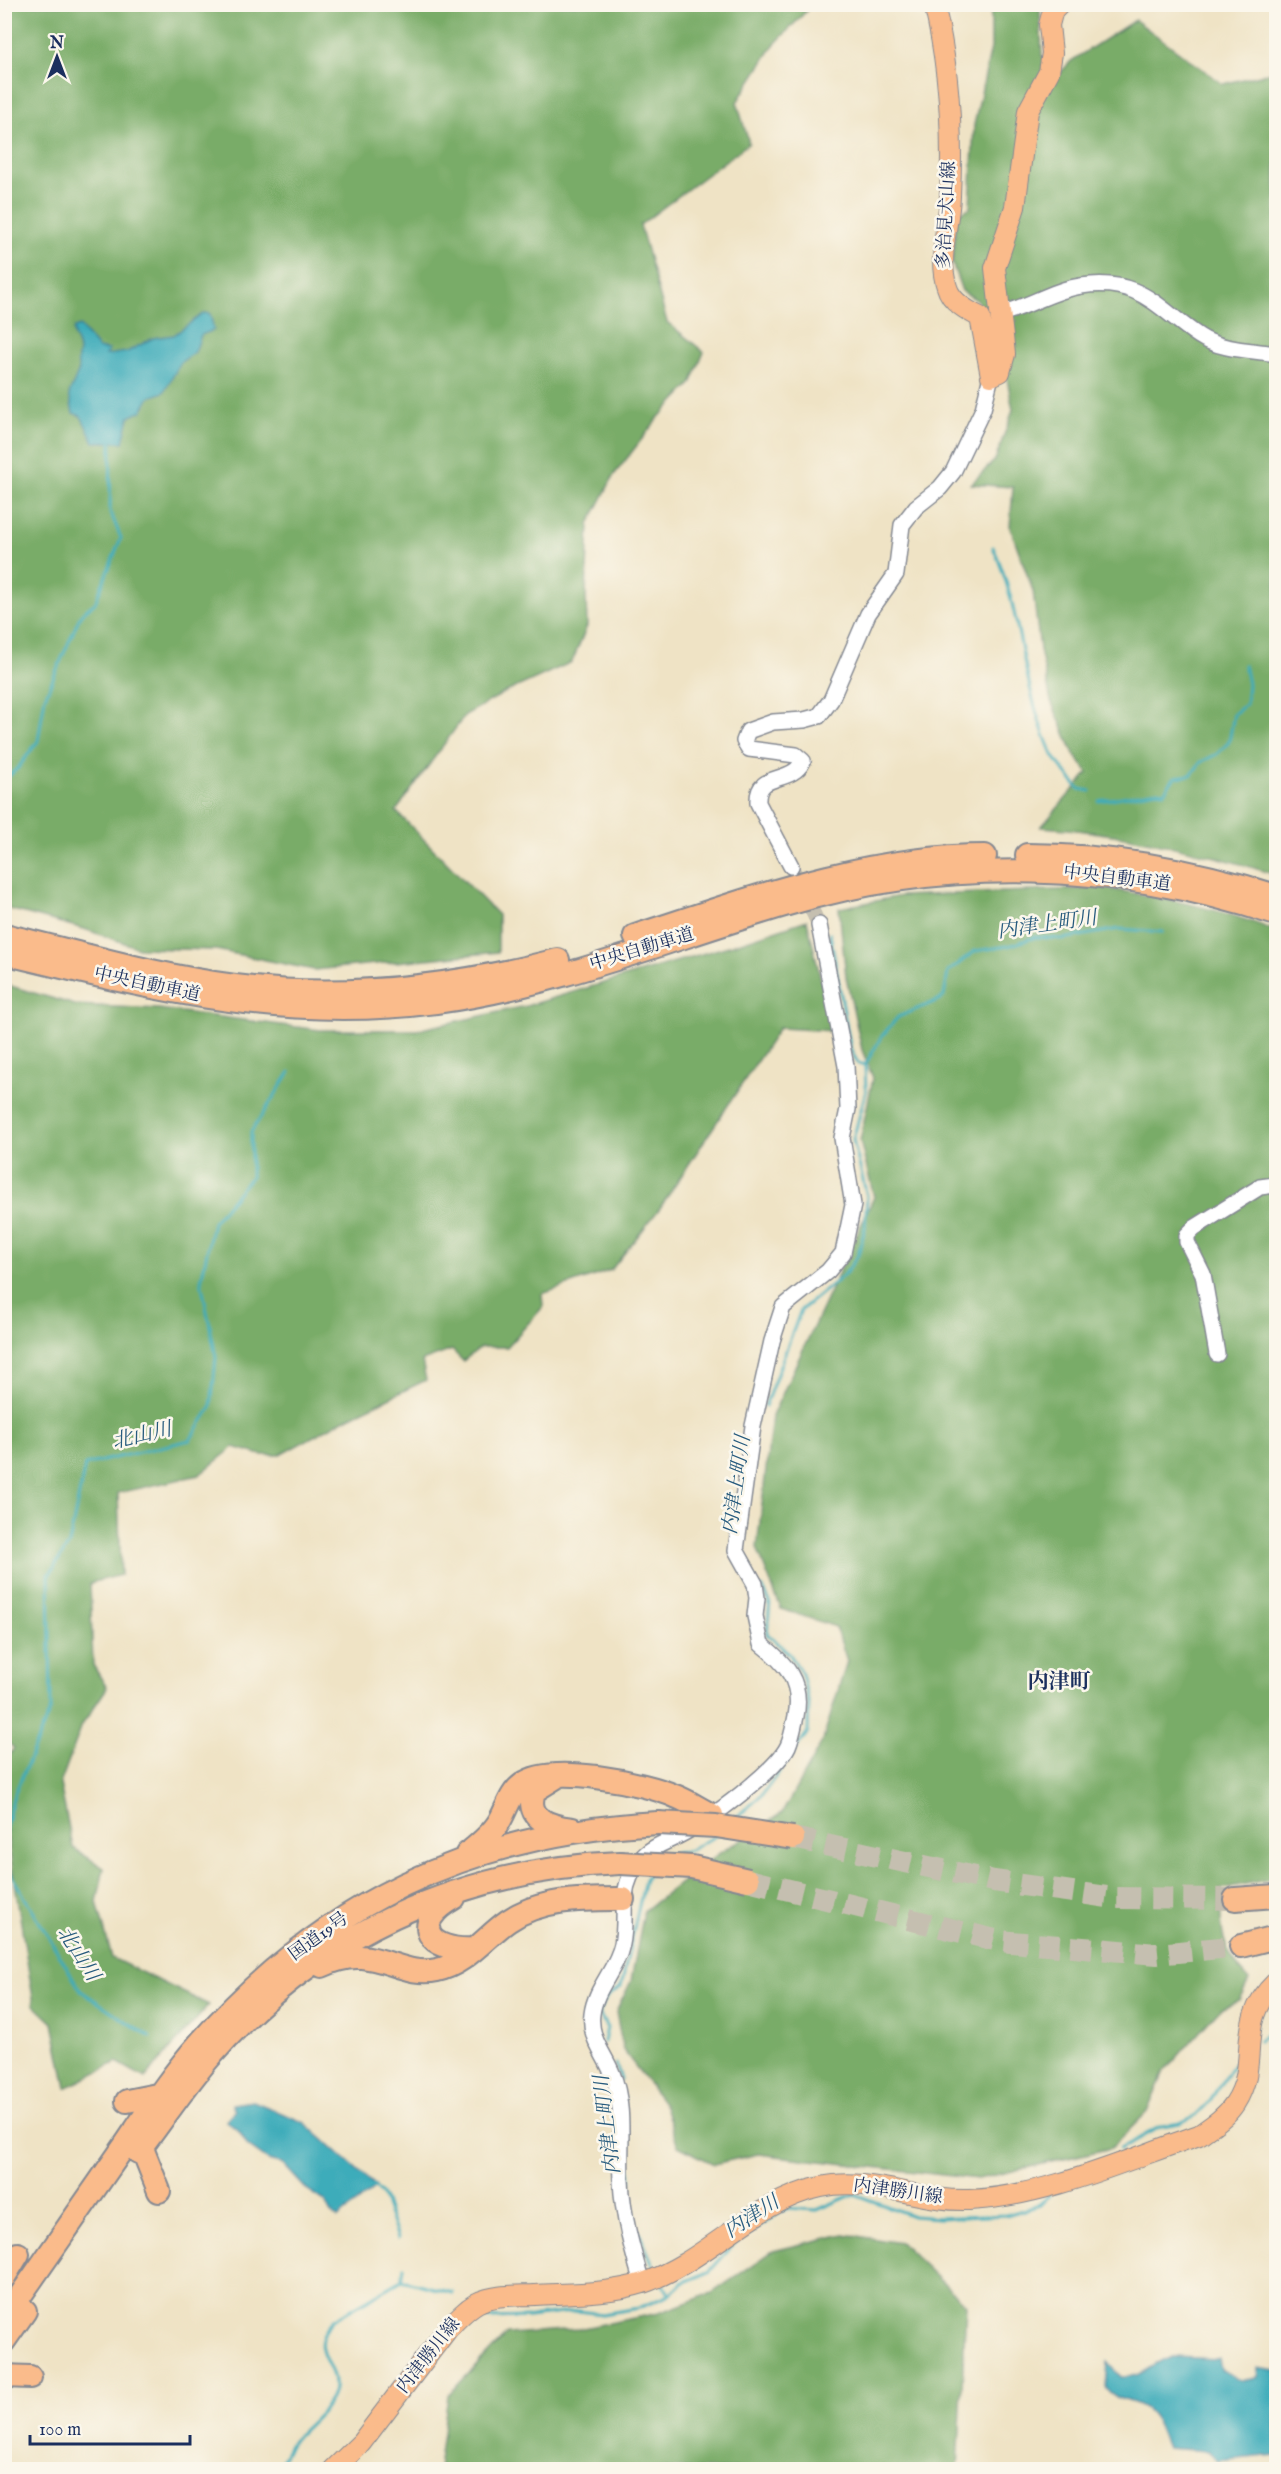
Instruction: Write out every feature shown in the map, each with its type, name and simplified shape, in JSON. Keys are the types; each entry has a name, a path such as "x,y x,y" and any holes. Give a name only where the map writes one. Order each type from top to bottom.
{"highway":[{"name":"中央自動車道","path":"4,935 194,980 268,989 332,992 435,985 514,971 582,953 786,888 838,874 931,858 1062,855 1129,861 1238,884 1276,896"},
{"name":"中央自動車道","path":"4,953 187,995 278,1006 332,1008 436,1002 508,989 564,974 801,900 900,879 976,870 1086,873 1166,884 1223,896 1276,914"},
{"path":"461,1859 483,1841 498,1824 514,1791 539,1776 639,1784 674,1796 712,1815"},
{"path":"559,1776 534,1791 532,1806 536,1816 547,1825 577,1830"},
{"name":"国道19号","path":"4,2319 197,2046 275,1969 335,1923 382,1895 461,1859 577,1830 658,1823 716,1826 793,1838"},
{"name":"国道19号","path":"4,2341 209,2058 253,2012 283,1985 342,1944 392,1916 435,1897 478,1884 572,1864 620,1863 692,1867 748,1880"},
{"path":"474,1949 458,1950 437,1943 430,1934 429,1925 431,1915 437,1908 478,1884"},
{"path":"1235,1899 1276,1896"},
{"path":"283,1985 332,1961 358,1956 378,1958 423,1971 435,1971 464,1959 510,1920 543,1906 581,1899 623,1899"},
{"path":"1241,1946 1276,1937"},
{"path":"127,2101 162,2094"},
{"path":"142,2148 159,2191"},
{"path":"4,2277 18,2254"},
{"path":"4,2376 30,2377"}],"main road":[{"name":"多治見犬山線","path":"934,4 944,59 950,134 950,198 944,274 947,289 952,298 980,317 991,376"},
{"path":"991,376 1000,372 1005,354 999,314 996,268 1015,207 1028,111 1049,72 1052,53 1049,25 1053,10 1059,4"},
{"name":"内津勝川線","path":"333,2469 361,2443 447,2330 462,2313 479,2302 503,2295 599,2292 642,2283 678,2268 774,2203 802,2192 849,2184 875,2185 937,2199 1000,2198 1034,2191 1200,2135 1220,2120 1234,2103 1245,2080 1251,2022 1258,2003 1276,1982"}],"street":[{"path":"999,314 1016,311 1061,290 1082,285 1124,287 1148,298 1199,336 1215,344 1270,353 1276,351"},
{"path":"791,866 758,803 757,793 760,786 799,769 802,761 796,755 749,749 744,741 748,731 772,722 804,720 819,716 831,700 868,614 896,574 902,525 916,507 940,488 953,472 983,409 991,376"},
{"path":"642,2283 625,2219 618,2098 612,2073 597,2047 592,2016 597,1994 609,1976 622,1944 623,1899 629,1878 641,1857 712,1815 776,1762 788,1746 798,1707 794,1681 784,1662 761,1644 755,1616 757,1599 755,1584 736,1550 753,1426 772,1341 783,1307 828,1271 843,1253 851,1225 853,1205 842,1138 848,1109 846,1066 819,925"},
{"path":"1217,1354 1203,1274 1187,1242 1187,1235 1194,1228 1260,1187 1275,1185 1276,1188"}],"green space":[{"path":"5,5 812,5 773,46 737,102 749,143 640,225 667,322 704,352 691,384 659,417 614,475 589,524 587,626 572,662 506,692 465,715 396,811 498,915 498,952 314,970 216,950 139,948 84,929 5,908"},
{"path":"991,5 1042,5 1040,9 1042,56 1060,73 1071,61 1135,20 1223,84 1276,71 1276,875 1220,858 1160,844 1099,833 1041,827 1088,773 1074,754 1051,701 1040,650 1033,591 1010,527 1013,487 971,484 995,460 1013,410 1001,347 977,300 962,291 952,263 957,214 970,208 974,125 991,48"},
{"path":"1104,888 1213,910 1276,931 1276,1878 1221,1889 1222,1927 1227,1949 1249,1980 1239,2001 1220,2009 1164,2072 1147,2112 1111,2148 978,2179 758,2154 714,2164 678,2146 664,2104 623,2050 616,2012 631,1981 644,1911 718,1854 782,1813 823,1740 847,1661 836,1627 781,1609 757,1548 772,1416 874,1197 860,1141 873,1078 862,1050 846,977 839,908 901,896"},
{"path":"807,920 833,1031 779,1028 660,1208 611,1270 542,1294 543,1307 507,1347 481,1347 463,1361 452,1350 422,1361 426,1380 341,1421 280,1455 261,1455 234,1447 199,1475 118,1493 121,1575 90,1583 93,1665 107,1688 82,1725 60,1784 73,1848 104,1868 97,1902 112,1958 209,2005 145,2078 117,2062 66,2088 53,2023 34,2005 5,1822 5,1762 14,1748 4,1740 4,984 75,1005 159,1009 320,1030 417,1030 526,1006 732,945"},
{"path":"844,2234 901,2243 966,2305 958,2469 438,2469 448,2395 507,2334 578,2329 659,2313 712,2293 773,2251"}],"water":[{"path":"204,313 210,314 214,330 201,335 195,352 181,362 164,392 150,397 142,411 129,417 123,442 94,442 81,416 73,413 69,394 79,370 77,362 79,348 74,328 80,326 98,348 109,350 106,355 127,352 153,338 174,335"},
{"path":"253,2101 305,2123 376,2187 338,2218 330,2212 325,2201 305,2188 283,2164 268,2160 248,2146 239,2131 226,2121 235,2111 232,2104"},
{"path":"1173,2357 1219,2359 1221,2370 1234,2378 1243,2380 1257,2377 1258,2368 1276,2371 1276,2455 1217,2461 1208,2451 1167,2448 1157,2424 1145,2408 1117,2397 1106,2388 1108,2362 1121,2377 1137,2375"}],"waterway":[{"path":"4,780 18,768 38,741 45,697 81,614 95,603 121,538 110,511 111,442"},
{"path":"993,547 1003,571 1033,698 1049,747 1058,763 1079,789 1091,791"},
{"path":"1099,801 1157,791 1164,792 1175,777 1191,775 1201,762 1217,754 1229,742 1234,714 1246,704 1248,684 1244,665"},
{"name":"内津上町川","path":"765,1406 801,1310 845,1274 858,1255 865,1228 867,1196 853,1140 866,1091 865,1065 882,1036 898,1017 941,999 944,996 948,972 975,951 1008,946 1036,937 1062,939 1119,929 1163,932"},
{"path":"830,934 851,1051 858,1063 865,1065"},
{"name":"北山川","path":"4,1834 13,1798 51,1708 49,1575 69,1544 85,1465 190,1440 211,1408 216,1357 201,1281 213,1222 251,1177 251,1132 290,1072"},
{"name":"内津上町川","path":"733,1820 762,1795 808,1732 809,1703 802,1674 789,1653 767,1634 770,1602 762,1587"},
{"name":"内津上町川","path":"669,1855 690,1850 715,1836"},
{"name":"北山川","path":"4,1863 81,1991 150,2037"},
{"name":"内津上町川","path":"604,2042 607,2028 599,2013 607,1996 621,1987 645,1879 649,1874"},
{"name":"内津川","path":"1259,2041 1276,2028"},
{"name":"内津川","path":"1120,2149 1161,2126 1180,2123 1196,2115 1209,2102 1234,2063"},
{"name":"内津上町川","path":"616,2064 621,2080"},
{"name":"内津上町川","path":"628,2152 630,2183"},
{"name":"北山川","path":"373,2186 382,2194 398,2238"},
{"name":"内津川","path":"488,2318 529,2317 579,2311 602,2314 639,2308 669,2295 682,2283 709,2272 735,2243 787,2208 817,2210 854,2194 913,2216 939,2218 1006,2215 1040,2205 1049,2195"},
{"name":"内津上町川","path":"638,2230 654,2267"},
{"name":"北山川","path":"402,2280 404,2267"},
{"name":"内津川","path":"276,2470 295,2438 324,2408 333,2395 331,2370 322,2348 325,2331 333,2320 402,2280 453,2293"},
{"name":"内津上町川","path":"663,2285 669,2295"}],"tunnel":[{"path":"791,866 819,925"},
{"path":"793,1838 994,1881 1115,1898 1235,1899"},
{"path":"748,1880 999,1941 1157,1954 1241,1946"}],"district":[{"name":"内津町","path":"1059,1682"}]}
